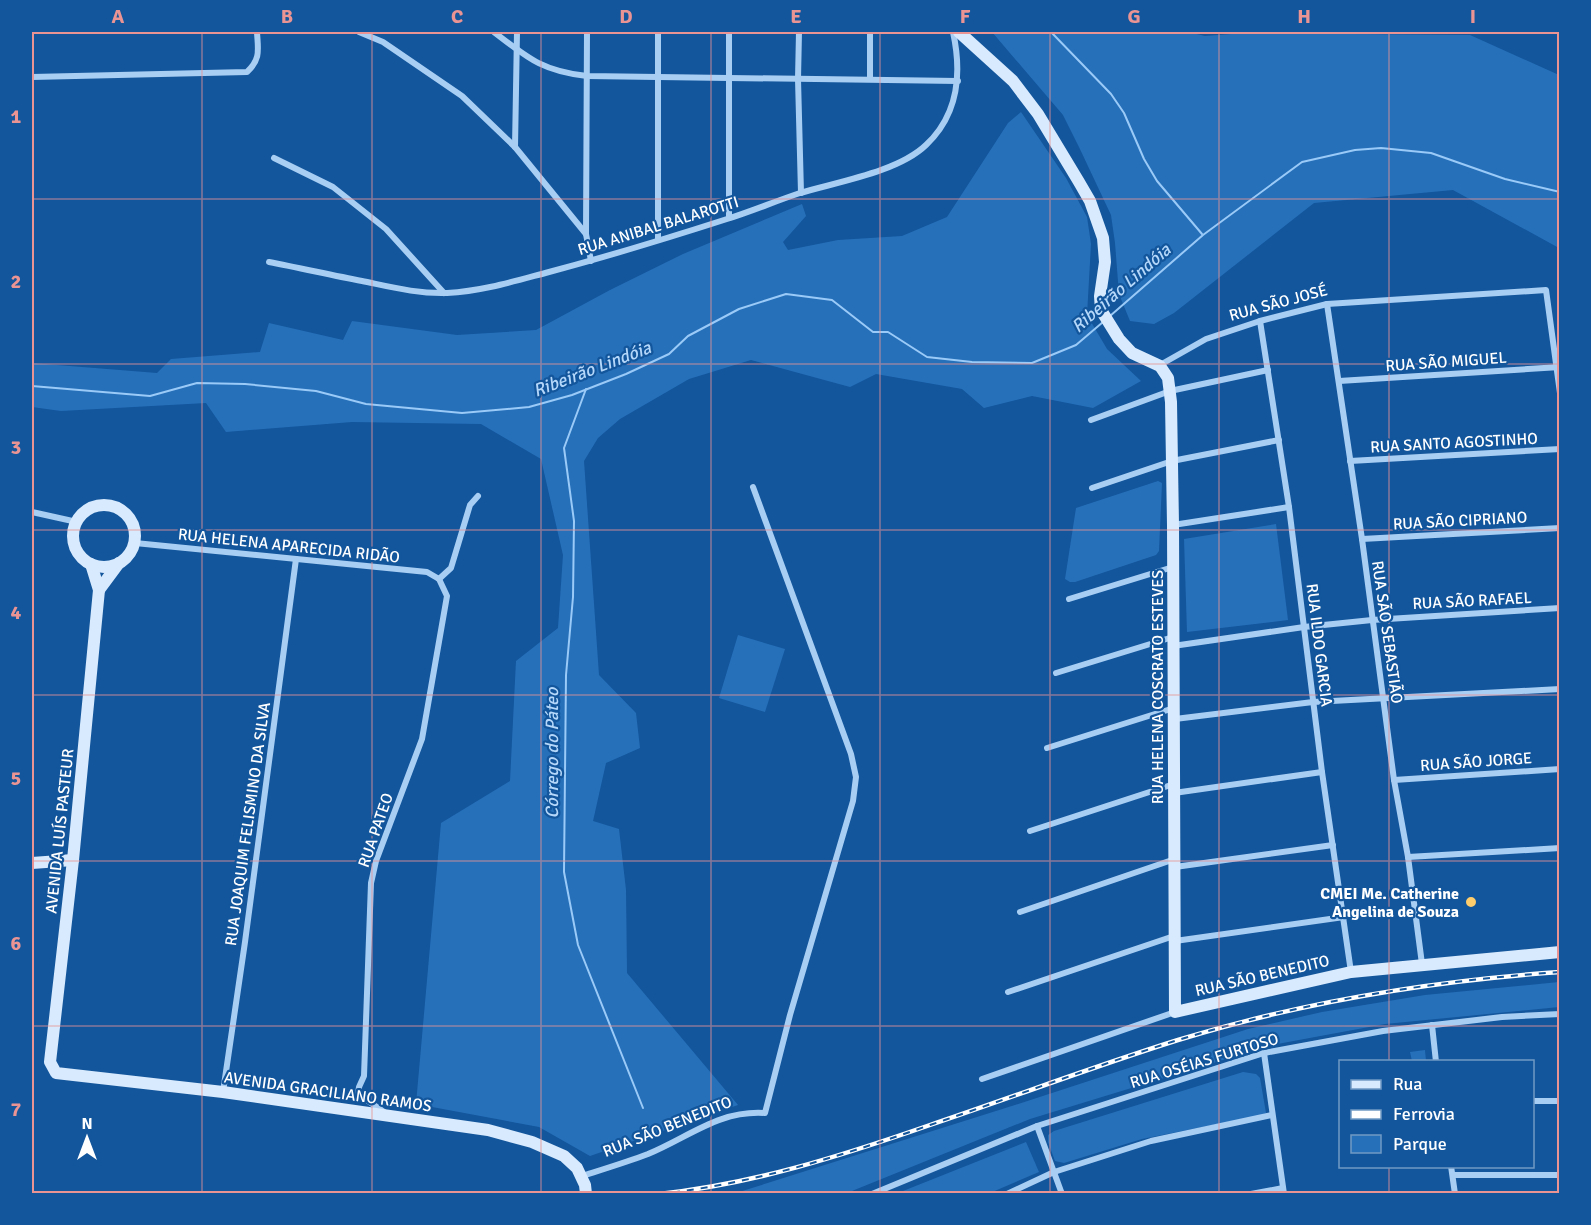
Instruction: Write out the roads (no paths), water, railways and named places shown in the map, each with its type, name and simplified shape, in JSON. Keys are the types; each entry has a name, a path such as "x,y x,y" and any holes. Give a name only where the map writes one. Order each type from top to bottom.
{"street":[{"path":"32,77 247,72 256,64 257,32"},
{"path":"359,32 383,42 462,96 515,147 586,234"},
{"path":"494,32 534,63 562,73 587,76 958,81"},
{"path":"515,147 517,32"},
{"path":"587,32 586,234 591,261"},
{"path":"658,32 658,240"},
{"path":"729,32 729,218"},
{"path":"799,32 801,193"},
{"path":"870,32 870,79"},
{"name":"RUA ANIBAL BALAROTTI","path":"269,262 414,292 444,293 484,290 591,261 882,169 921,150 944,122 958,81 957,55 952,32"},
{"path":"959,32 1013,81 1038,114 1090,201 1103,238 1105,262 1100,296 1101,310 1132,353 1160,366"},
{"path":"274,158 333,187 386,229 444,293"},
{"name":"RUA SÃO JOSÉ","path":"1160,366 1206,339 1260,321 1327,304 1546,290 1557,368"},
{"name":"RUA SÃO SEBASTIÃO","path":"1327,304 1422,964"},
{"name":"RUA ILDO GARCIA","path":"1260,321 1289,507 1322,772 1351,972"},
{"name":"RUA HELENA COSCRATO ESTEVES","path":"1160,366 1168,378 1170,391 1172,461 1175,1012"},
{"path":"1557,368 1560,393"},
{"name":"RUA SÃO MIGUEL","path":"1339,381 1557,368"},
{"path":"1091,420 1170,391 1268,370"},
{"path":"1092,488 1172,461 1279,440"},
{"name":"RUA SANTO AGOSTINHO","path":"1350,461 1560,449"},
{"name":"RUA SÃO BENEDITO","path":"582,1176 649,1154 724,1118 739,1113 765,1113 790,1015 853,801 856,777 850,754 753,487"},
{"path":"439,579 451,568 470,505 478,496"},
{"path":"99,590 119,563 132,551 136,532 133,522 117,507 107,504 86,510 77,522 73,538 76,549 82,558 91,564 102,567 119,563"},
{"path":"1173,525 1289,507"},
{"path":"32,512 77,522"},
{"name":"RUA SÃO CIPRIANO","path":"1362,539 1560,528"},
{"name":"RUA HELENA APARECIDA RIDÃO","path":"135,543 428,572 439,579"},
{"name":"RUA JOAQUIM FELISMINO DA SILVA","path":"223,1092 296,559"},
{"name":"AVENIDA LUÍS PASTEUR","path":"56,1073 50,1062 73,860 99,590 91,564"},
{"path":"1069,599 1173,567"},
{"name":"RUA PATEO","path":"390,1115 358,1094 358,1087 364,1076 371,883 376,861 422,739 447,596 439,579"},
{"name":"RUA SÃO RAFAEL","path":"1056,673 1173,642 1372,620 1560,608"},
{"path":"1047,748 1175,714 1313,702 1560,689"},
{"name":"RUA SÃO JORGE","path":"1394,780 1560,769"},
{"path":"1030,831 1174,788 1322,772"},
{"path":"1020,912 1175,863 1333,845"},
{"path":"1408,857 1560,848"},
{"path":"32,862 73,860"},
{"path":"1008,992 1175,939 1344,917"},
{"name":"RUA SÃO BENEDITO","path":"982,1079 1175,1012 1351,972 1560,952"},
{"name":"RUA OSÉIAS FURTOSO","path":"872,1194 1036,1126 1264,1053 1383,1031 1560,1014"},
{"path":"1432,1025 1436,1060"},
{"path":"1251,1194 1283,1191 1264,1053"},
{"name":"AVENIDA GRACILIANO RAMOS","path":"56,1073 223,1092 488,1130 532,1142 564,1156 582,1176"},
{"path":"1534,1101 1560,1101"},
{"path":"1007,1194 1054,1172 1151,1141 1272,1115"},
{"path":"1036,1126 1062,1194"},
{"path":"1451,1168 1455,1194"},
{"path":"1453,1175 1560,1175"},
{"path":"582,1176 586,1194"}],"waterway":[{"path":"1051,32 1111,94 1124,113 1144,159 1157,181 1202,234"},
{"name":"Ribeirão Lindóia","path":"1110,316 1203,235 1302,162 1355,150 1381,148 1431,153 1505,179 1560,192"},
{"name":"Ribeirão Lindóia","path":"32,386 150,396 197,383 245,384 316,391 366,404 462,413 529,407 572,395 669,354 688,336 739,309 786,294 832,300 873,332 888,332 927,357 972,362 1032,363 1076,345 1103,322"},
{"name":"Córrego do Páteo","path":"586,389 564,448 574,521 573,597 566,675 564,872 578,945 643,1108"}],"railway":[{"path":"659,1194 763,1176 830,1158 1147,1050 1272,1015 1415,987 1560,972"}],"place":[{"name":"CMEI Me. Catherine Angelina de Souza","path":"1471,902"}]}
